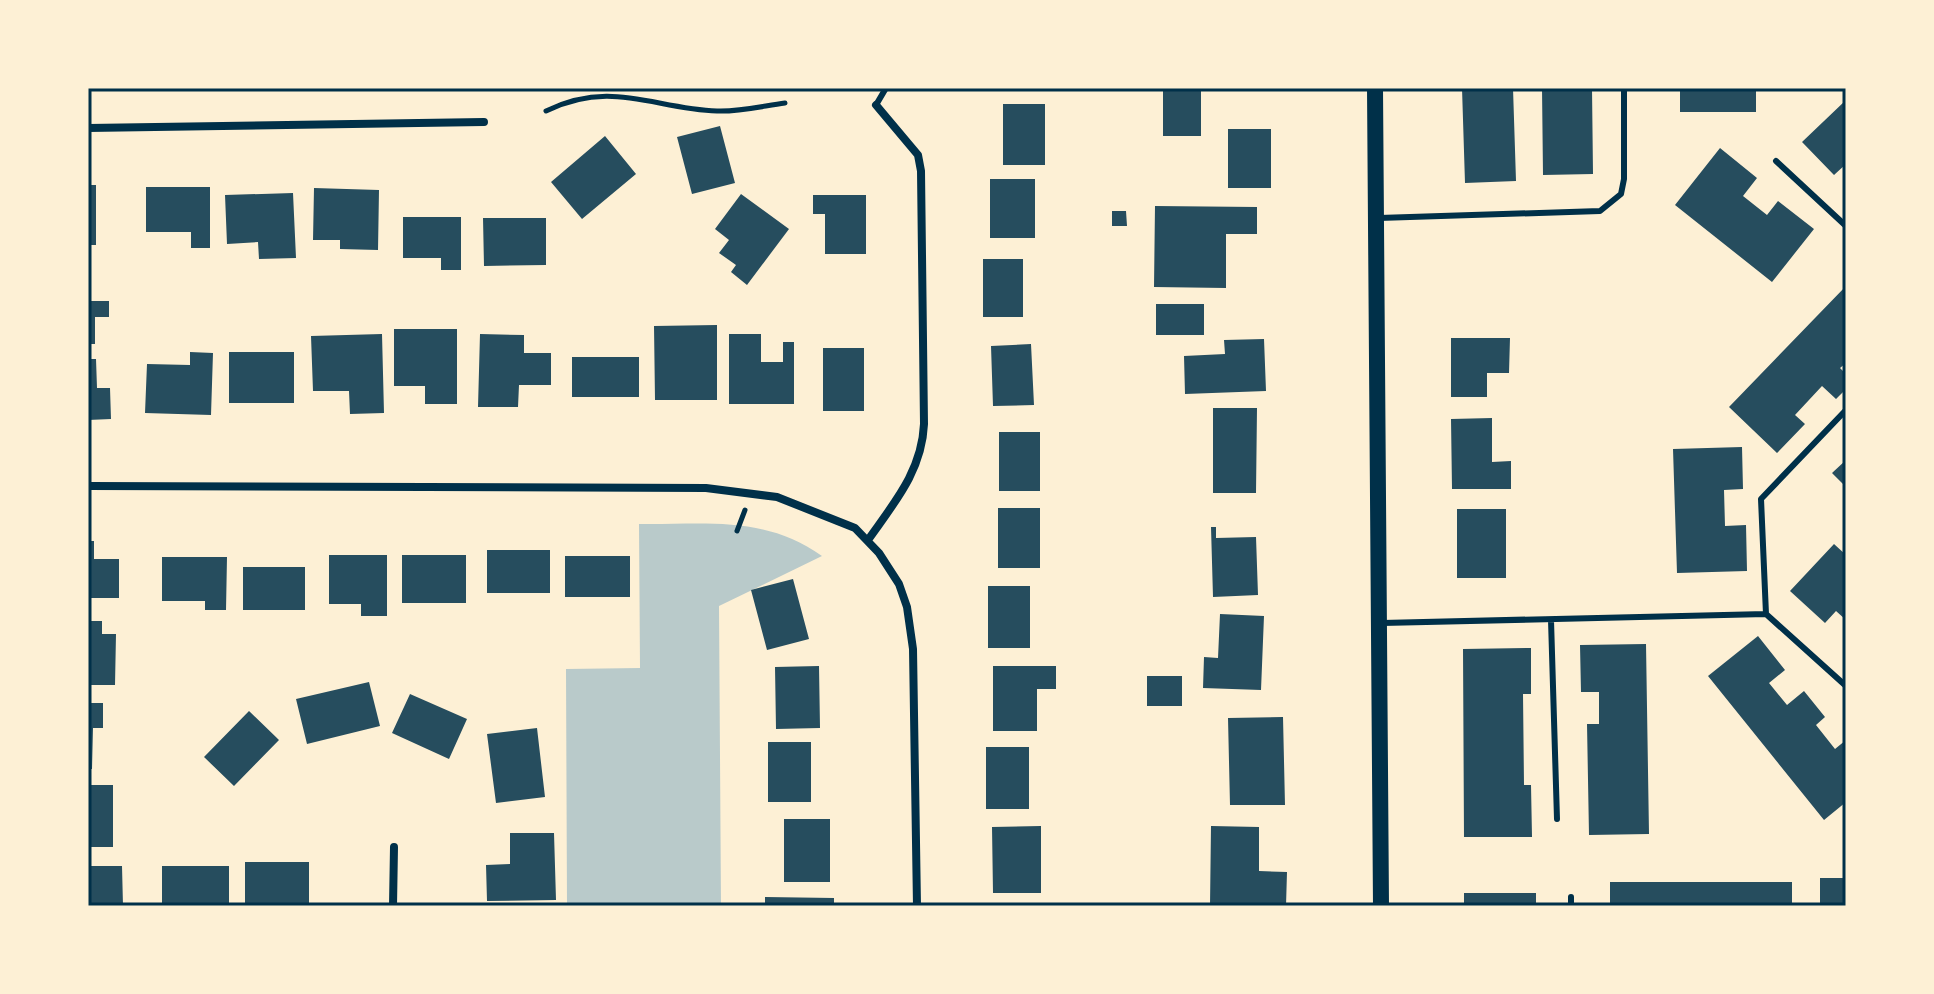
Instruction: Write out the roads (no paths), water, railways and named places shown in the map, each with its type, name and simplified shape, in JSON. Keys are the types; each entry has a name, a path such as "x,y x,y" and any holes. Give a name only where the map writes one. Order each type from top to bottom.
{"main road":[{"path":"1375,88 1381,906"}],"street":[{"path":"868,540 908,484 920,455 924,424 921,171 918,155 876,105"},
{"path":"88,128 484,122"},
{"path":"88,486 706,488 777,497 802,504 855,528 868,540 899,584 907,607 913,649 917,906"},
{"path":"393,906 394,847"}],"lane":[{"path":"876,105 886,88"},
{"path":"1376,218 1600,211 1621,194 1624,179 1624,88"},
{"path":"1776,161 1846,226"},
{"path":"1766,614 1761,499 1846,410"},
{"path":"1379,623 1766,614 1846,686"},
{"path":"1551,620 1557,819"},
{"path":"1571,897 1571,906"}]}
